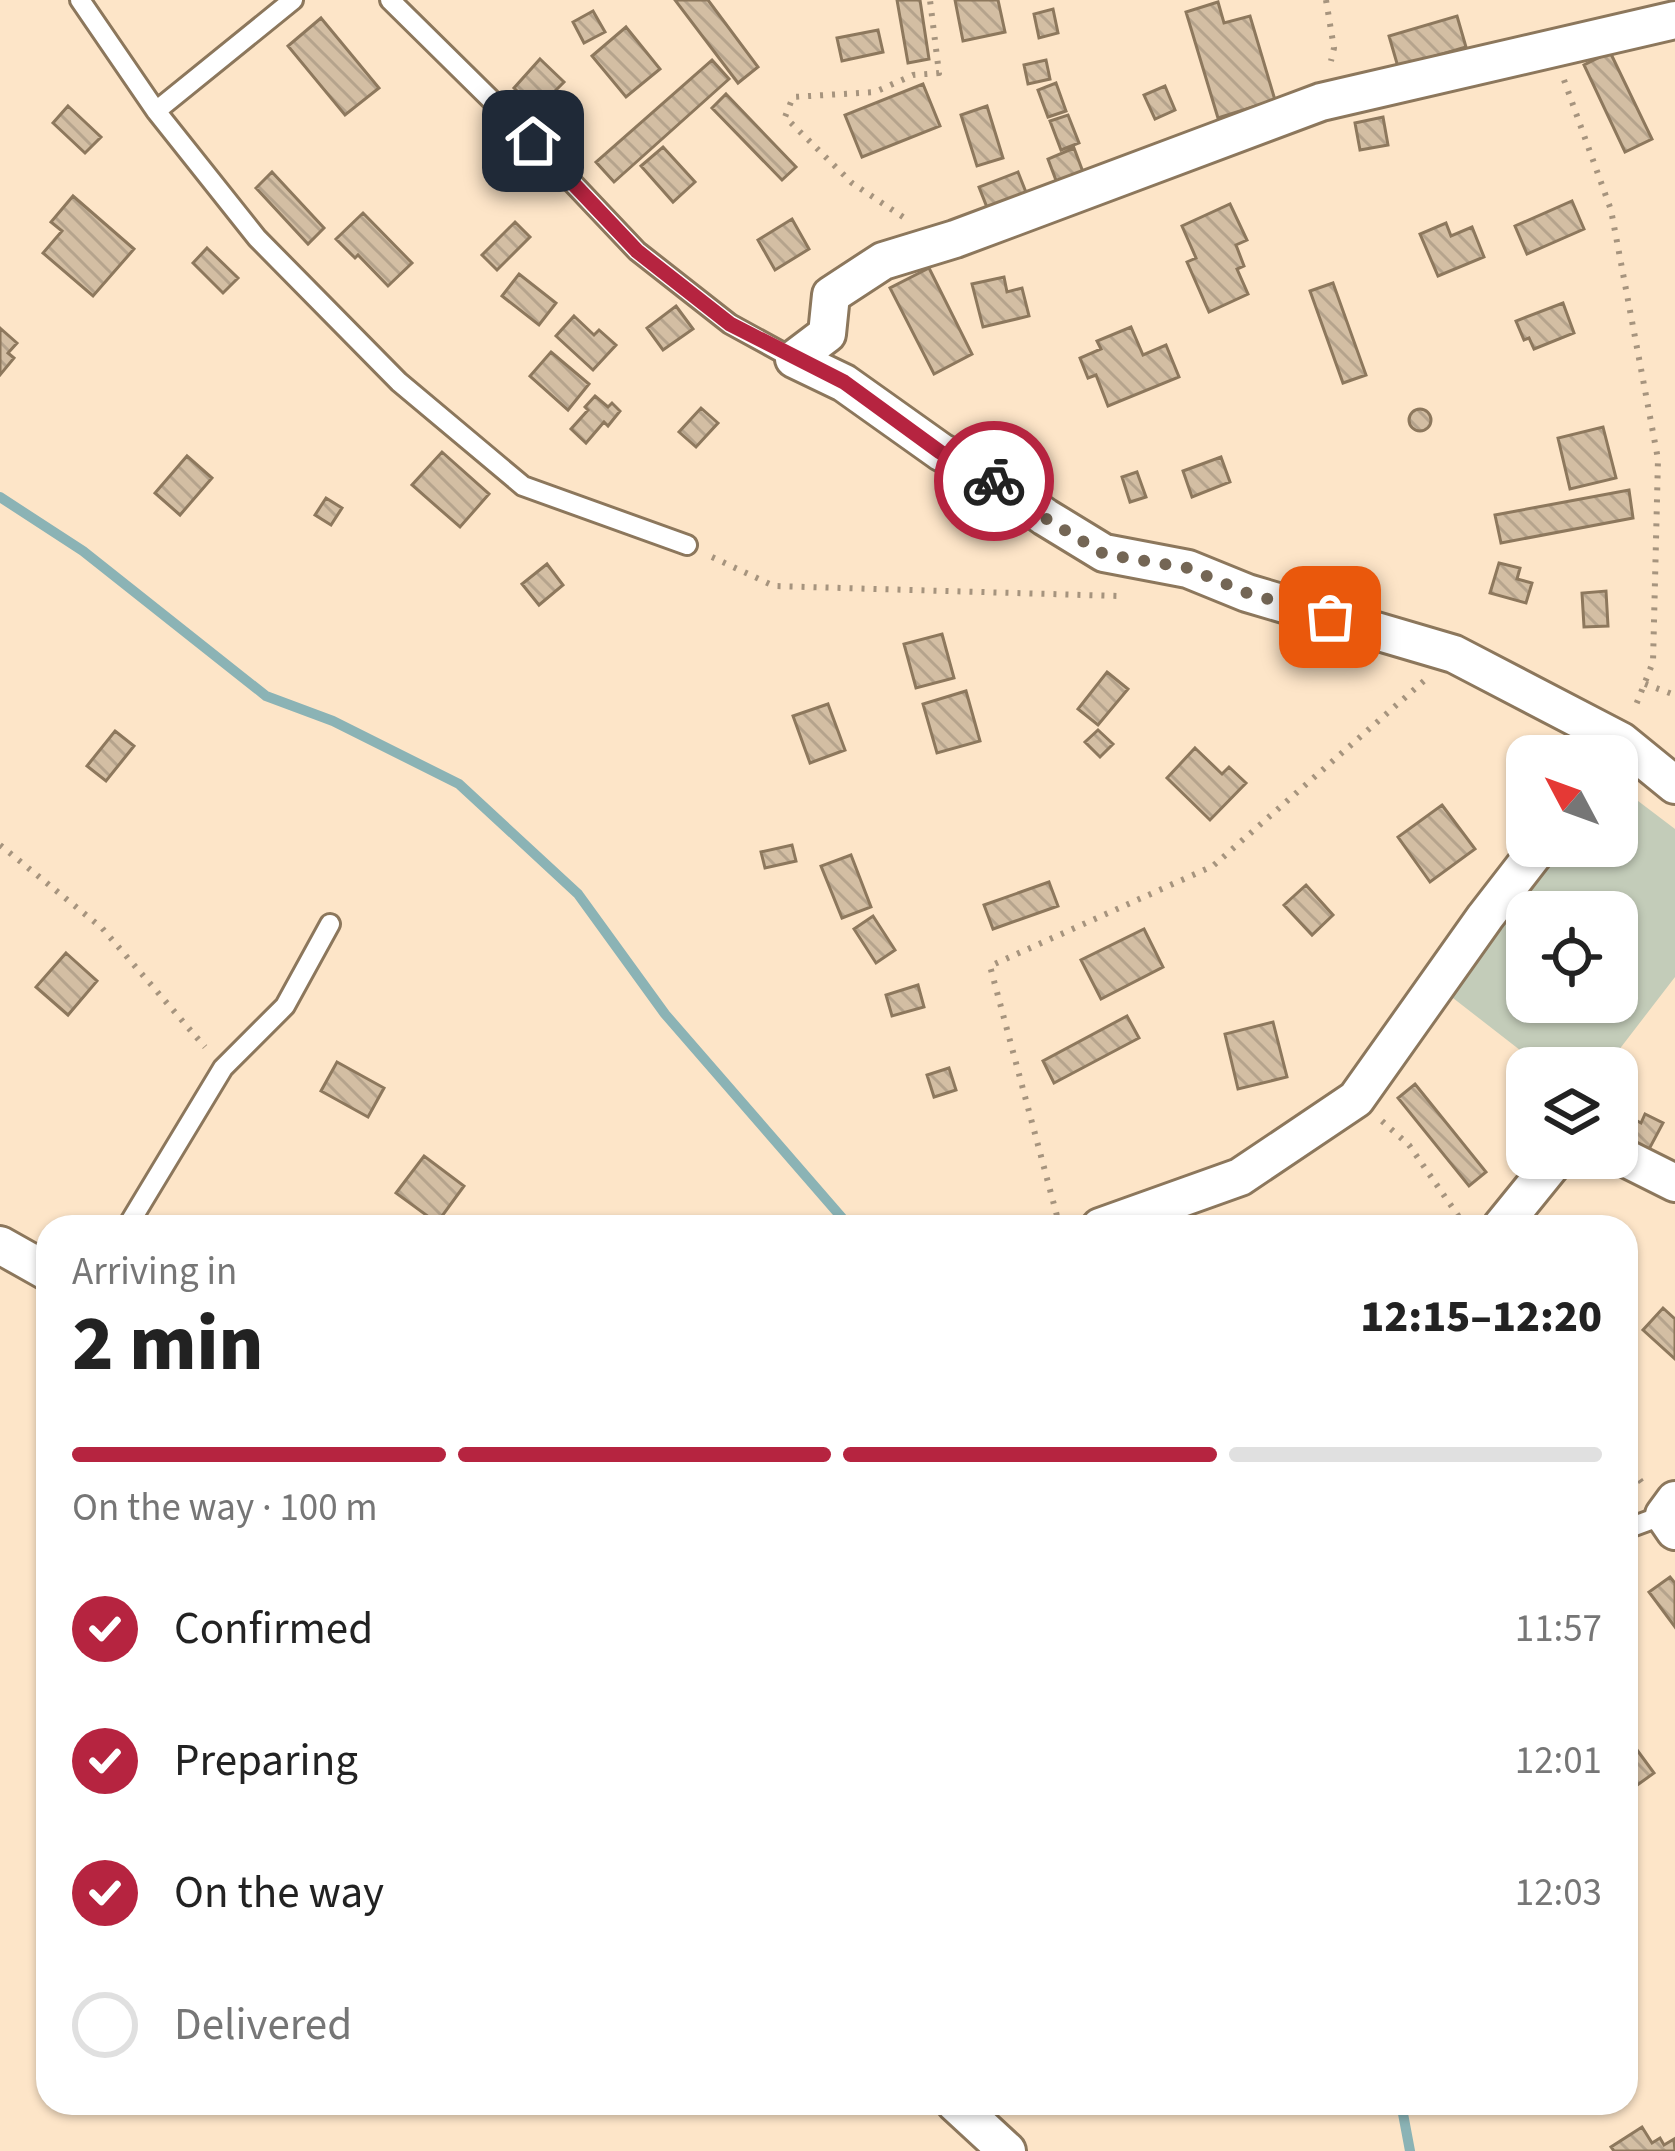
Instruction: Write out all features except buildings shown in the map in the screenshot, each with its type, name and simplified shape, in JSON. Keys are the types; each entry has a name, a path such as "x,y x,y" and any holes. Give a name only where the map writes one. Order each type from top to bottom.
{"street":[{"path":"1592,735 1454,654 1247,593 1188,568 1104,554 992,479 940,452 844,382 794,359 827,334 831,295 883,261 956,239 1322,102 1675,20"},
{"path":"1638,762 1675,785"},
{"path":"1134,1215 1240,1178 1356,1099 1524,867"},
{"path":"1638,1164 1675,1183"},
{"path":"1511,1215 1541,1179"},
{"path":"0,1245 36,1265"},
{"path":"968,2115 1007,2151"}],"lane":[{"path":"80,0 156,111 257,238 399,382 523,486 687,545"},
{"path":"156,111 293,0"},
{"path":"390,0 637,251 730,324 794,359"},
{"path":"134,1215 223,1068 285,1006 330,924"},
{"path":"1638,1525 1671,1515"}],"path":[{"path":"930,0 939,73 913,75 875,92 793,98 785,117 852,183 923,230 956,239"},
{"path":"1322,102 1334,48 1326,0"},
{"path":"1554,49 1611,210 1658,459 1653,662 1622,735"},
{"path":"687,545 774,586 1132,596"},
{"path":"1057,1215 990,966 1213,866 1454,654"},
{"path":"1645,683 1675,695"},
{"path":"0,845 102,928 223,1068"},
{"path":"1356,1099 1409,1145 1458,1215"}],"green space":[{"path":"1638,801 1675,829 1675,977 1621,1047 1516,1047 1444,991 1506,911 1506,1023 1638,1023 1638,891 1521,891 1540,867 1638,867"}],"waterway":[{"path":"0,497 83,551 266,696 333,721 459,784 578,894 665,1014 840,1215"},
{"path":"1403,2115 1410,2151"}],"way so far":[{"path":"994,481 1104,554 1188,568 1247,593 1330,617"}],"route":[{"path":"533,141 637,251 730,324 844,382 940,452 994,481"}]}
